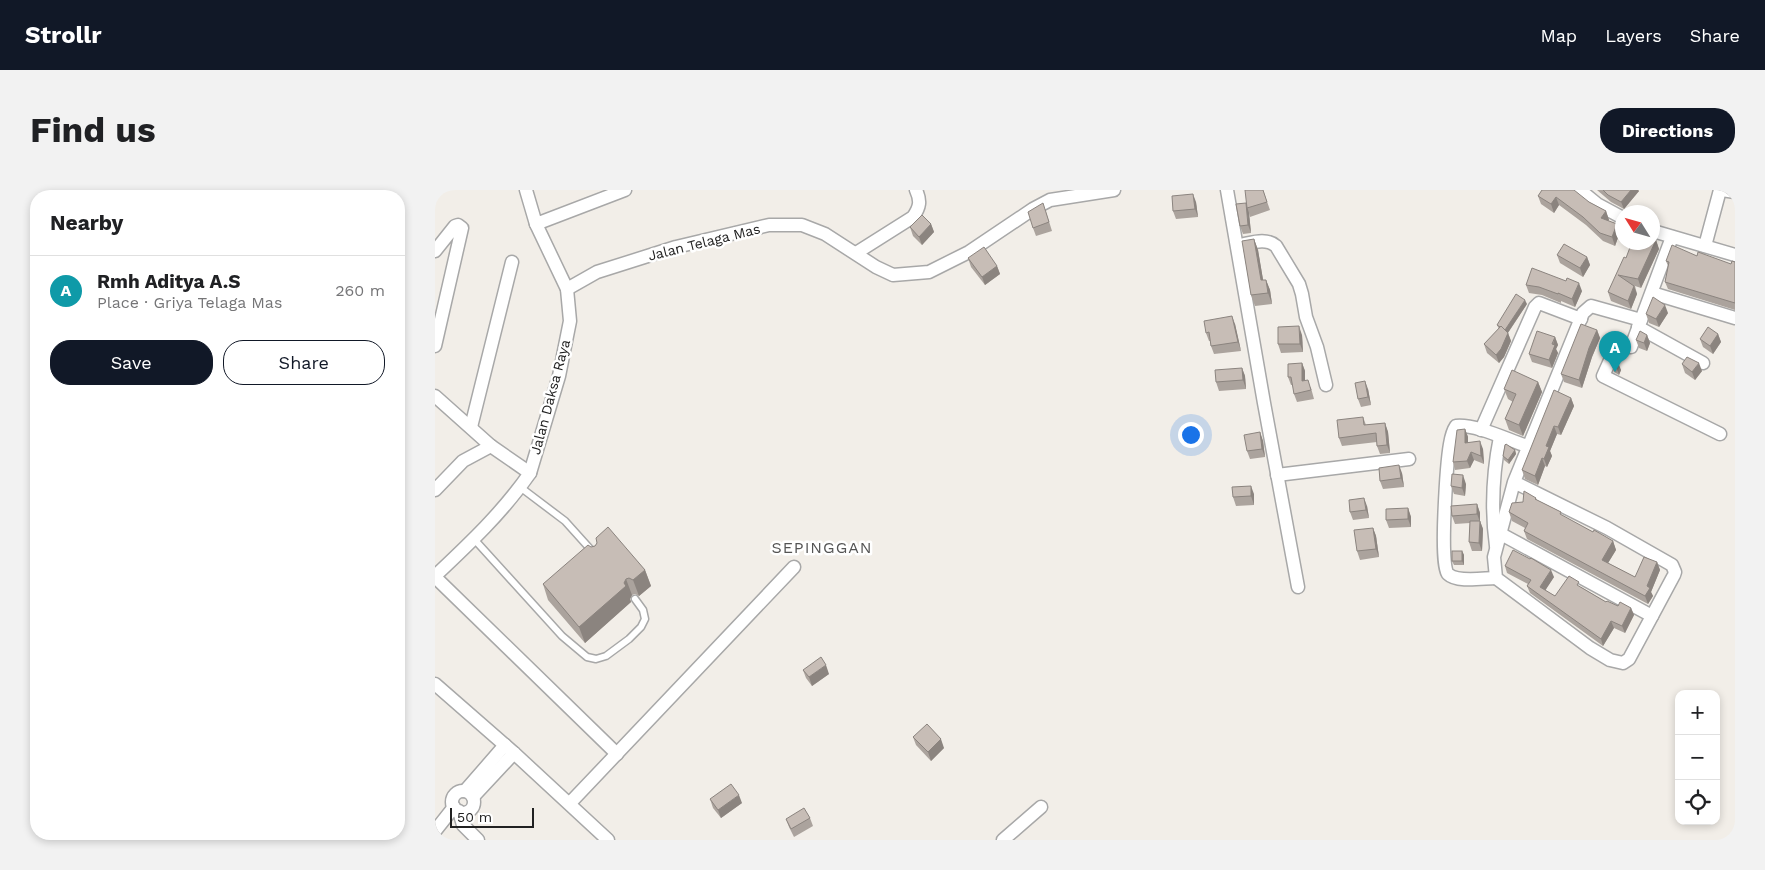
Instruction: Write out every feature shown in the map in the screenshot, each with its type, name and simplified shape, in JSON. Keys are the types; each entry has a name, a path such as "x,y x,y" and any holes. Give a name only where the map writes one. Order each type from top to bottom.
{"street":[{"name":"Jalan Daksa Raya","path":"435,576 474,539 520,487 529,473 559,376 570,321 567,289 536,224 526,190"},
{"path":"536,224 591,196 625,190"},
{"path":"857,253 913,217 918,210 920,202 916,190"},
{"name":"Jalan Telaga Mas","path":"567,289 597,272 659,252 720,235 769,225 802,225 825,234 876,267 893,275 929,272 969,252 1033,208 1050,200 1109,190"},
{"path":"1227,190 1298,587"},
{"path":"1580,190 1597,204 1615,214"},
{"path":"1705,246 1721,190 1735,192"},
{"path":"435,251 455,226 458,225 461,228 439,307 435,346"},
{"path":"1660,233 1735,255"},
{"path":"1672,237 1631,347 1616,347 1603,376 1720,434"},
{"path":"1237,246 1265,241 1271,242 1276,246 1301,289 1306,317 1317,347 1326,385"},
{"path":"471,428 512,262"},
{"path":"1651,293 1735,318"},
{"path":"1481,430 1535,307 1539,303 1581,319"},
{"path":"1496,578 1494,557 1514,482 1527,446 1583,313 1591,306 1640,324 1703,363"},
{"path":"436,398 491,446 529,473"},
{"path":"1514,482 1607,528 1673,565 1674,576 1629,659 1623,663 1609,660 1590,648 1496,578 1457,579 1449,576 1445,571 1443,556 1447,480 1450,445 1456,426 1481,430 1527,446"},
{"path":"1496,548 1493,530 1495,463 1500,437"},
{"path":"435,490 463,461 491,446"},
{"path":"1277,476 1409,459"},
{"path":"1501,534 1652,616"},
{"path":"570,803 794,567"},
{"path":"435,576 617,754"},
{"path":"435,684 570,803 608,840"},
{"path":"478,840 463,825 453,801 455,795 469,794 510,749"},
{"path":"457,809 466,812 472,808 469,794"},
{"path":"1003,840 1041,807"},
{"path":"435,831 457,809"}],"lane":[{"path":"520,487 565,521 598,558"},
{"path":"474,539 562,636 587,657 596,659 605,656 629,639 641,627 645,619 643,610 635,599"}],"building":[{"path":"1245,190 1263,190 1267,202 1247,208"},
{"path":"1542,190 1574,190 1589,202 1606,211 1601,218 1615,223 1612,237 1600,233 1583,217 1556,197 1551,204 1538,196"},
{"path":"1603,190 1631,190 1621,202"},
{"path":"1193,194 1195,209 1173,211 1172,196"},
{"path":"1043,203 1049,222 1033,228 1028,212"},
{"path":"1246,203 1248,225 1240,226 1236,204"},
{"path":"922,215 931,224 919,237 910,227"},
{"path":"1254,239 1261,280 1266,280 1268,293 1251,295 1242,241"},
{"path":"1564,244 1587,257 1580,268 1557,255"},
{"path":"1672,245 1697,256 1698,252 1731,264 1732,261 1735,262 1735,303 1665,282 1669,262 1666,261"},
{"path":"984,247 997,266 982,277 968,258"},
{"path":"1629,250 1651,250 1638,279 1618,275 1634,286 1628,301 1608,292 1624,257 1626,258"},
{"path":"1532,268 1566,281 1567,278 1579,283 1572,299 1539,287 1526,285"},
{"path":"1516,294 1525,300 1505,330 1497,325"},
{"path":"1653,297 1665,305 1656,319 1646,314"},
{"path":"1232,316 1238,342 1211,346 1209,332 1206,333 1204,321"},
{"path":"1581,324 1597,330 1579,380 1561,374"},
{"path":"1299,326 1300,344 1278,344 1278,327"},
{"path":"1501,326 1508,333 1501,349 1496,355 1484,344"},
{"path":"1708,327 1718,334 1710,346 1700,339"},
{"path":"1537,331 1555,337 1552,344 1555,345 1549,360 1529,354"},
{"path":"1640,331 1647,335 1644,343 1636,340"},
{"path":"1687,357 1699,363 1692,372 1682,364"},
{"path":"1613,360 1618,362 1616,366 1611,364"},
{"path":"1302,363 1302,381 1308,380 1311,390 1294,394 1291,377 1288,377 1288,364"},
{"path":"1242,368 1243,380 1216,382 1215,370"},
{"path":"1512,370 1538,382 1519,425 1505,419 1516,394 1504,389"},
{"path":"1365,381 1368,397 1358,399 1355,383"},
{"path":"1554,390 1571,398 1558,427 1554,426 1546,446 1549,447 1544,459 1542,458 1535,476 1522,470"},
{"path":"1363,417 1364,425 1385,423 1387,445 1377,446 1376,433 1339,438 1337,420"},
{"path":"1465,429 1465,443 1480,441 1481,456 1471,452 1467,461 1453,462 1457,430"},
{"path":"1260,432 1262,449 1247,451 1244,435"},
{"path":"1506,444 1515,450 1508,460 1503,456"},
{"path":"1399,465 1401,478 1380,481 1379,468"},
{"path":"1452,474 1463,475 1462,488 1451,486"},
{"path":"1251,486 1251,496 1233,497 1232,487"},
{"path":"1524,491 1535,499 1561,512 1560,514 1613,541 1602,560 1635,577 1644,557 1657,562 1647,586 1650,588 1645,596 1524,531 1528,523 1509,512 1512,503 1523,502"},
{"path":"1364,498 1366,510 1350,512 1349,500"},
{"path":"1477,504 1477,514 1452,516 1451,506"},
{"path":"1408,508 1408,519 1386,520 1386,509"},
{"path":"1470,521 1480,521 1479,543 1469,542"},
{"path":"608,527 645,570 633,580 626,579 624,583 626,586 579,627 543,584 588,545 591,547 595,546 597,543 596,538"},
{"path":"1373,528 1376,549 1357,551 1354,530"},
{"path":"1513,550 1551,570 1540,587 1555,596 1569,576 1579,582 1577,585 1606,602 1618,606 1620,602 1631,608 1622,626 1611,621 1601,639 1527,586 1531,580 1505,566"},
{"path":"1452,551 1462,551 1462,561 1452,561"},
{"path":"821,657 826,665 809,677 803,670"},
{"path":"927,724 941,739 928,752 913,737"},
{"path":"731,784 739,795 718,810 710,799"},
{"path":"804,808 810,818 791,829 786,819"}],"place":[{"name":"Rmh Aditya A.S","path":"1615,372"}],"district":[{"name":"SEPINGGAN","path":"822,547"}]}
